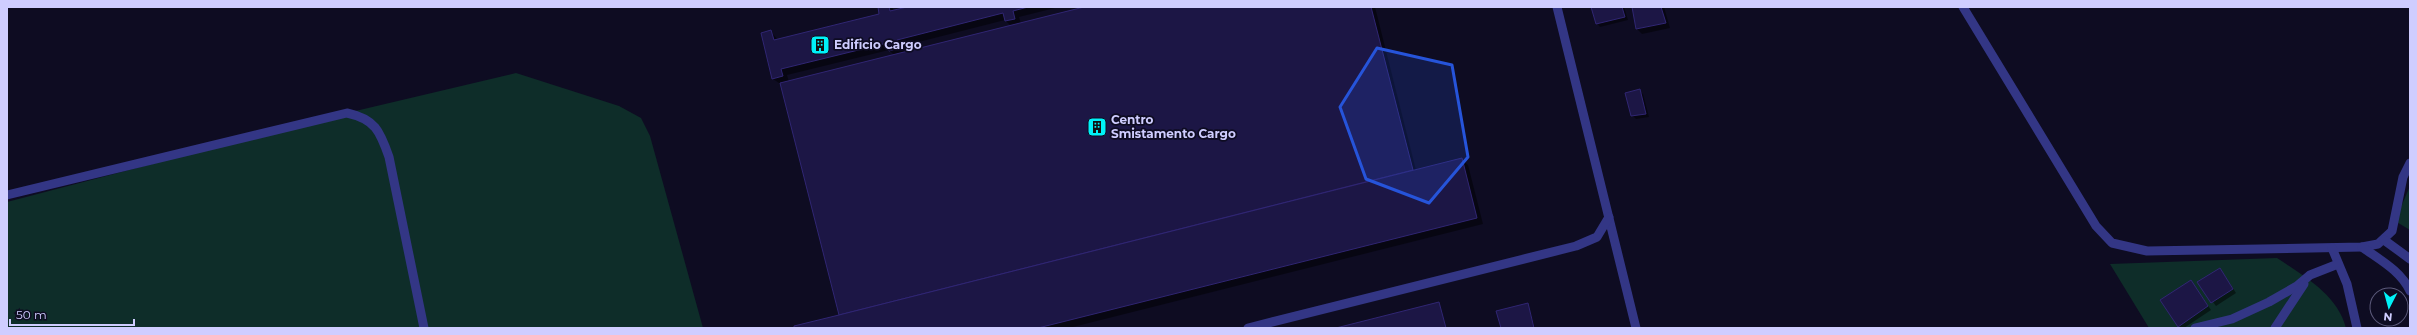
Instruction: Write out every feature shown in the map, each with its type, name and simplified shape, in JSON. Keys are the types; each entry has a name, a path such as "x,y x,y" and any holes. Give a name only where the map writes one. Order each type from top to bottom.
{"lane":[{"path":"1557,7 1636,328"},
{"path":"1962,7 2083,207 2112,243 2147,251 2362,247 2384,240 2392,231 2402,177 2410,163"},
{"path":"7,195 347,113 363,116 374,126 384,143 389,157 424,328"},
{"path":"1248,328 1576,246 1597,237 1609,218"},
{"path":"2384,240 2410,259"},
{"path":"2362,247 2395,270 2405,280 2410,291"},
{"path":"2332,248 2347,284 2357,328"},
{"path":"2195,328 2232,319 2269,302 2297,286 2310,275 2338,264"},
{"path":"2275,328 2310,275"},
{"path":"2232,319 2235,328"}],"highlighted area":[{"path":"1377,48 1452,65 1468,157 1429,203 1366,179 1340,107"}],"green space":[{"path":"516,73 619,106 641,118 650,136 703,328 7,328 7,202 347,113"},
{"path":"2410,186 2410,230 2395,221"},
{"path":"2277,258 2309,279 2328,296 2342,316 2346,328 2149,328 2110,264"}],"building":[{"name":"Edificio Cargo","path":"878,7 889,7 890,11 907,7 1028,7 1013,11 1015,19 1005,21 1003,13 897,40 899,48 889,51 887,43 781,69 783,76 772,79 761,33 771,30 774,40 879,14"},
{"name":"Centro Smistamento Cargo","path":"1084,7 1371,7 1413,170 839,315 780,83"},
{"path":"1591,7 1622,7 1625,17 1596,24"},
{"path":"1632,7 1661,7 1666,23 1636,29"},
{"path":"1640,89 1646,114 1631,116 1625,93"},
{"path":"1462,158 1477,218 1038,328 794,328 794,326"},
{"path":"2220,268 2233,289 2211,303 2197,282"},
{"path":"2191,280 2208,306 2178,327 2160,300"},
{"path":"1439,302 1446,328 1336,328"},
{"path":"1528,303 1534,328 1501,328 1496,311"}],"place":[{"name":"Edificio Cargo","path":"820,45"},
{"name":"Centro Smistamento Cargo","path":"1097,127"}]}
